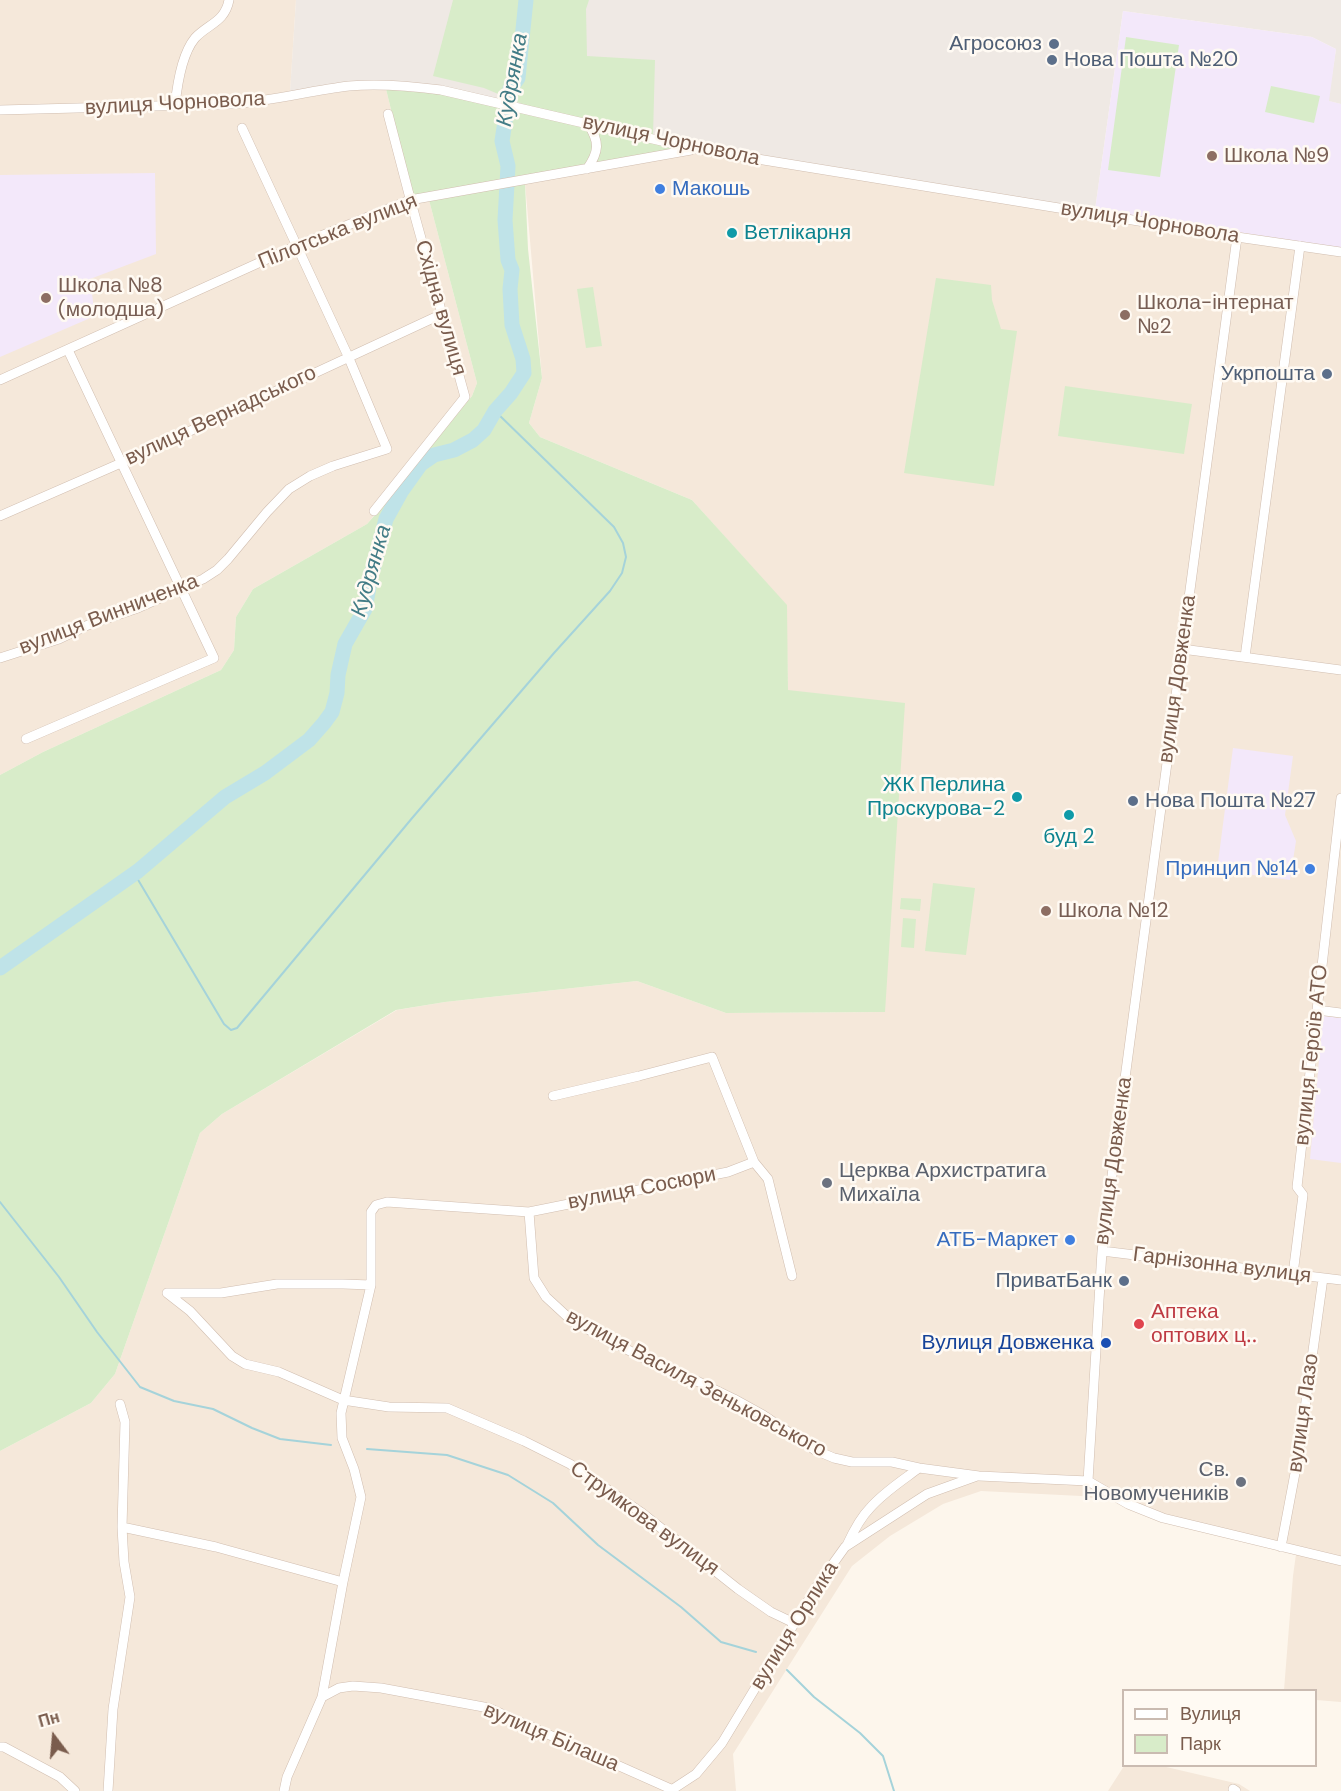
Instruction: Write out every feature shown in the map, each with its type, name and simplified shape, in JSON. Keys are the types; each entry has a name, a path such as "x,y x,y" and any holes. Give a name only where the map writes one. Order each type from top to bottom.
{"street":[{"path":"175,106 182,63 195,39 227,10 229,0"},
{"name":"вулиця Чорновола","path":"0,110 261,102 352,86 382,85 441,90 696,149 1341,252"},
{"name":"Східна вулиця","path":"374,511 465,397 388,114"},
{"path":"587,169 595,159 597,147 595,135 588,124"},
{"path":"242,128 348,356"},
{"name":"Пілотська вулиця","path":"0,380 296,246 410,200 696,149"},
{"name":"вулиця Довженка","path":"1088,1481 1102,1251 1237,237"},
{"path":"1245,657 1300,246"},
{"name":"вулиця Вернадського","path":"0,516 121,463 442,314"},
{"path":"26,739 214,657 68,350"},
{"name":"вулиця Винниченка","path":"0,658 59,639 203,579 228,559 289,489 333,466 387,449 348,356"},
{"path":"1182,649 1341,670"},
{"name":"вулиця Героїв АТО","path":"1293,1274 1303,1195 1297,1187 1341,798"},
{"path":"1317,1010 1341,1013"},
{"path":"554,1096 712,1057 754,1162 768,1179 792,1276"},
{"name":"вулиця Сосюри","path":"529,1212 728,1172 754,1162"},
{"path":"284,1791 287,1777 322,1697 361,1497 354,1469 342,1438 341,1413 371,1286 371,1212 376,1205 387,1202 529,1212"},
{"name":"вулиця Василя Зеньковського","path":"529,1212 534,1278 546,1297 572,1321 659,1366 699,1382 763,1414 815,1450 852,1462 892,1462 979,1476 1088,1481"},
{"name":"Гарнізонна вулиця","path":"1102,1251 1341,1280"},
{"name":"вулиця Лазо","path":"1281,1547 1299,1452 1323,1278"},
{"name":"Струмкова вулиця","path":"371,1286 277,1284 221,1293 167,1293 190,1311 232,1356 245,1364 279,1372 343,1400 389,1407 447,1408 524,1440 570,1464 642,1513 738,1589 771,1612 794,1623"},
{"path":"108,1791 113,1709 130,1597 124,1562 122,1527 125,1422 120,1404"},
{"path":"845,1547 870,1507 919,1468"},
{"name":"вулиця Орлика","path":"671,1790 696,1774 722,1743 794,1623 845,1547 927,1494 979,1476"},
{"path":"1088,1481 1128,1504 1163,1518 1341,1561"},
{"path":"122,1527 216,1547 343,1582"},
{"name":"вулиця Білаша","path":"322,1697 339,1688 353,1686 381,1688 489,1708 671,1790"},
{"path":"0,1747 60,1777 75,1791"}],"shaded area":[{"path":"0,0 296,0 290,93 231,102 0,107"},
{"path":"296,0 1341,0 1341,104 1328,101 1336,49 1312,37 1123,11 1095,210 697,146 413,83 290,92"},
{"name":"Школа №9","path":"1123,11 1312,37 1336,49 1329,101 1341,104 1341,248 1095,210"},
{"path":"386,89 412,196 0,376 0,114 231,109 352,90"},
{"path":"697,153 1233,240 1106,1256 1341,1284 1341,1702 1317,1700 1317,1689 1284,1689 1297,1547 1164,1515 1139,1506 1081,1496 981,1491 943,1504 890,1536 852,1566 733,1754 736,1791 0,1791 0,1451 91,1403 115,1374 200,1133 222,1114 397,1010 445,1002 637,981 726,1013 885,1012 788,690 786,605 692,500 540,437 529,423 542,378 525,183"},
{"path":"155,173 156,254 90,279 95,316 0,357 0,175"},
{"path":"429,200 477,383 472,396 367,524 253,589 236,617 234,650 221,670 43,752 0,775 0,384 298,249 411,203"},
{"path":"1240,241 1341,255 1341,1277 1106,1248"},
{"path":"1233,748 1293,756 1285,815 1296,841 1290,880 1217,870"},
{"path":"1323,1016 1341,1018 1341,1163 1310,1159"},
{"path":"1123,1767 1166,1767 1239,1784 1250,1791 1108,1791"}],"green space":[{"path":"453,0 589,0 586,9 587,56 655,60 653,136 529,107 484,88 433,76"},
{"path":"1126,37 1179,45 1160,177 1108,170"},
{"path":"1271,86 1320,96 1314,123 1265,112"},
{"path":"386,89 440,94 586,128 592,142 591,156 585,165 412,196"},
{"path":"596,130 678,149 596,163 601,147"},
{"path":"525,183 528,249 542,378 529,423 540,437 692,500 787,605 788,690 905,703 885,1012 726,1013 637,981 445,1002 396,1010 222,1114 200,1133 115,1374 91,1403 0,1451 0,775 43,752 221,670 234,650 236,617 253,589 367,524 472,396 477,383 429,200"},
{"path":"936,278 991,285 992,300 1001,329 1017,331 994,486 904,473"},
{"path":"593,287 602,346 586,348 577,289"},
{"path":"1065,386 1192,404 1184,454 1058,436"},
{"path":"933,883 975,888 966,955 925,951"},
{"path":"901,898 921,899 920,911 900,909"},
{"path":"903,918 916,919 914,948 901,947"}],"waterway":[{"name":"Кудрянка","path":"0,968 138,871 225,797 265,773 309,740 324,723 332,712 345,644 365,609 386,519 401,492 421,464 434,455 454,450 473,440 484,430 495,411 524,373 523,359 512,325 510,289 512,270 508,260 505,220 508,166 502,141 510,89 518,78 526,0"},
{"path":"134,873 224,1024 231,1030 237,1028 413,817 610,591 622,573 626,557 623,543 614,527 495,411"},
{"path":"0,1202 140,1387 174,1401 213,1409 280,1439 331,1445"},
{"path":"367,1449 447,1455 508,1475 553,1503 598,1545 681,1607 721,1642 756,1652"},
{"path":"787,1670 814,1697 860,1733 883,1756 894,1791"}],"place":[{"name":"Агросоюз","path":"1054,44"},
{"name":"Нова Пошта №20","path":"1052,60"},
{"name":"Школа №9","path":"1212,156"},
{"name":"Макошь","path":"660,189"},
{"name":"Ветлікарня","path":"732,233"},
{"name":"Школа №8 (молодша)","path":"46,298"},
{"name":"Школа-інтернат №2","path":"1125,315"},
{"name":"Укрпошта","path":"1327,374"},
{"name":"ЖК Перлина Проскурова-2","path":"1017,797"},
{"name":"Нова Пошта №27","path":"1133,801"},
{"name":"буд 2","path":"1069,815"},
{"name":"Принцип №14","path":"1310,869"},
{"name":"Школа №12","path":"1046,911"},
{"name":"Церква Архистратига Михаїла","path":"827,1183"},
{"name":"АТБ-Маркет","path":"1070,1240"},
{"name":"ПриватБанк","path":"1124,1281"},
{"name":"Аптека оптових ц‥","path":"1139,1324"},
{"name":"Вулиця Довженка","path":"1106,1343"},
{"name":"Св. Новомучеників","path":"1241,1482"}]}
